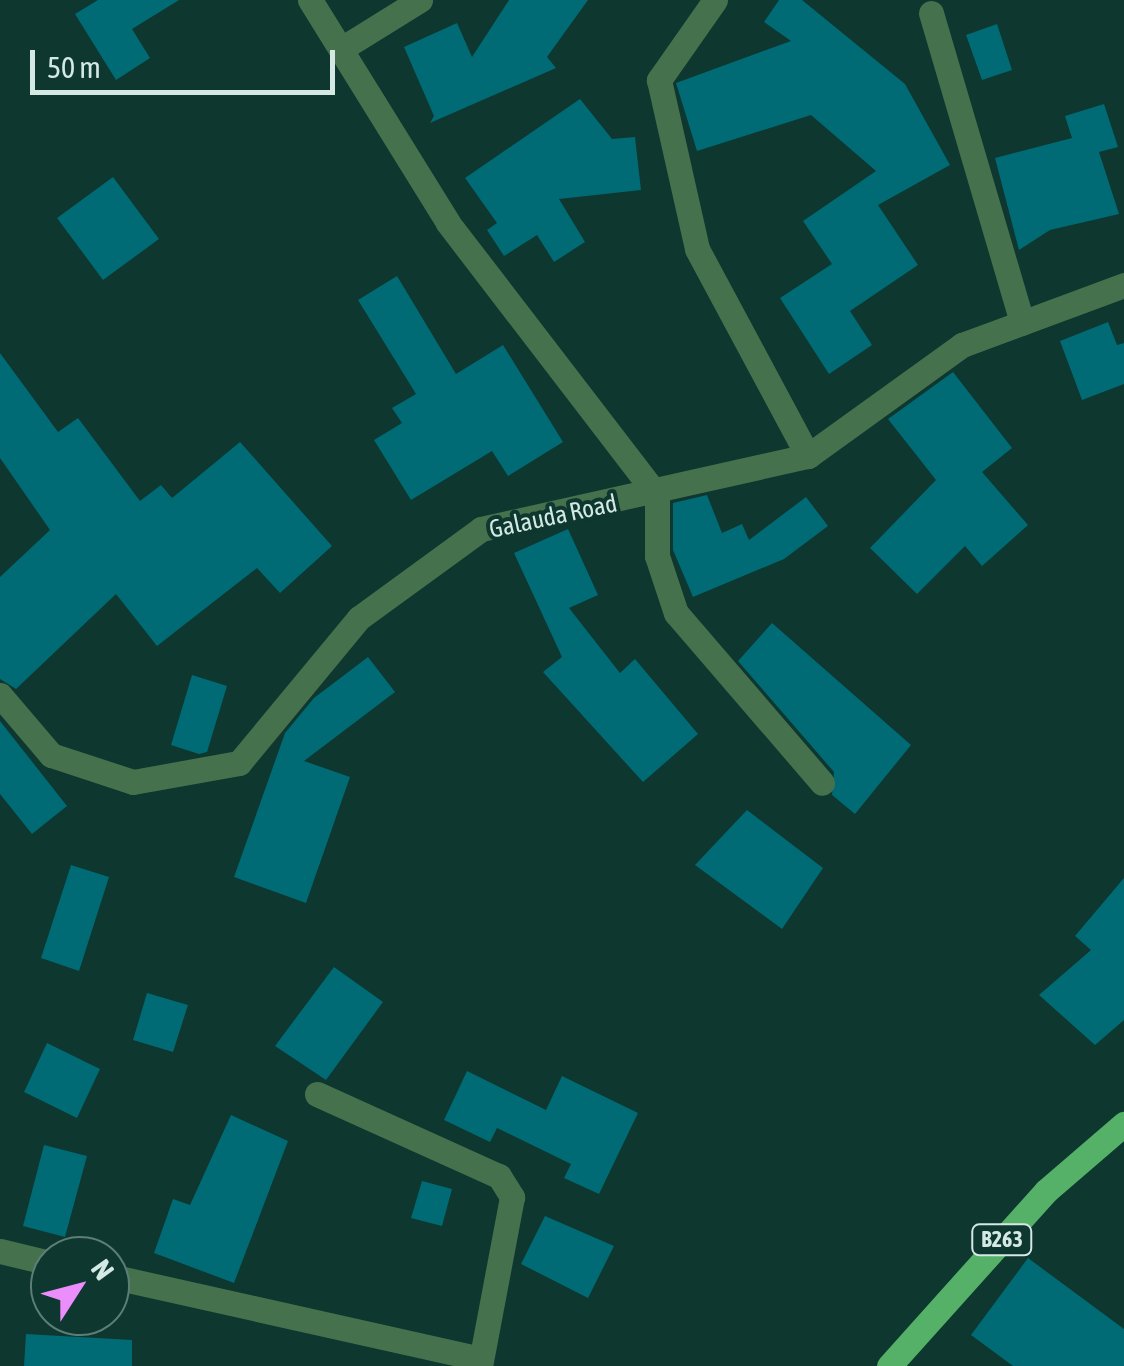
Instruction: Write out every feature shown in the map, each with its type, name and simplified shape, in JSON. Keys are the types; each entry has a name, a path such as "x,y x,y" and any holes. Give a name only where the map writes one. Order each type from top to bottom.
{"main road":[{"name":"B263","path":"889,1366 1046,1191 1124,1124"}],"street":[{"path":"310,0 448,224 656,496 657,556 676,613 822,783"},
{"path":"341,49 420,0"},
{"path":"715,0 659,80 697,249 808,456"},
{"path":"931,13 1022,323"},
{"name":"Galauda Road","path":"0,695 51,755 134,782 239,763 359,618 481,529 656,496 808,456 962,345 1124,285"},
{"path":"130,1281 481,1363 512,1197 499,1176 317,1094"},
{"path":"0,1251 30,1258"}],"building":[{"path":"98,0 179,0 132,29 150,58 116,80 75,14"},
{"path":"509,0 588,0 547,57 556,68 430,123 434,116 404,47 457,23 472,57"},
{"path":"779,0 802,0 905,84 950,165 878,205 918,265 850,311 872,345 829,374 780,298 832,264 803,221 876,171 811,115 697,151 676,83 791,41 764,22"},
{"path":"997,24 1012,70 982,80 966,35"},
{"path":"580,99 612,139 635,137 641,190 559,199 585,242 554,262 537,235 504,256 487,230 497,223 465,178"},
{"path":"1104,104 1118,147 1099,152 1119,214 1050,230 1019,250 995,158 1072,138 1065,116"},
{"path":"113,177 159,239 103,280 57,218"},
{"path":"397,276 456,374 503,345 563,442 508,476 492,451 411,500 374,440 402,423 392,408 416,394 358,300"},
{"path":"1108,322 1117,345 1124,343 1124,384 1082,400 1060,341"},
{"path":"0,353 58,432 78,418 140,501 161,485 172,498 240,442 332,546 280,593 257,568 157,646 116,594 16,689 0,679 0,577 50,530 0,458"},
{"path":"953,372 1012,448 982,472 1028,525 982,566 965,546 917,594 870,548 936,480 888,419"},
{"path":"707,495 722,533 742,524 749,540 806,497 828,526 784,559 693,597 673,550 673,503"},
{"path":"568,529 598,595 569,608 620,673 635,659 698,734 643,782 543,672 562,657 514,553"},
{"path":"772,623 911,745 855,814 832,795 834,772 738,661"},
{"path":"368,657 395,692 304,761 350,777 306,903 234,877 285,733 314,698"},
{"path":"192,675 227,686 207,752 199,754 171,745"},
{"path":"0,721 67,806 32,834 0,794"},
{"path":"747,810 823,868 782,929 695,865"},
{"path":"71,865 109,877 79,971 41,958"},
{"path":"1124,878 1124,1020 1095,1045 1039,995 1091,950 1075,936"},
{"path":"334,967 383,1002 326,1080 275,1046"},
{"path":"147,993 188,1005 173,1052 133,1040"},
{"path":"47,1043 100,1069 77,1118 24,1092"},
{"path":"467,1071 546,1110 562,1076 638,1113 599,1194 564,1178 571,1164 497,1128 490,1142 444,1120"},
{"path":"231,1115 288,1141 234,1283 154,1253 173,1199 190,1205"},
{"path":"44,1145 87,1156 65,1236 23,1226"},
{"path":"422,1181 452,1189 442,1226 411,1218"},
{"path":"545,1216 614,1246 588,1298 521,1264"},
{"path":"1028,1258 1124,1329 1124,1366 1013,1366 971,1335"},
{"path":"26,1334 132,1340 132,1366 24,1366"}]}
